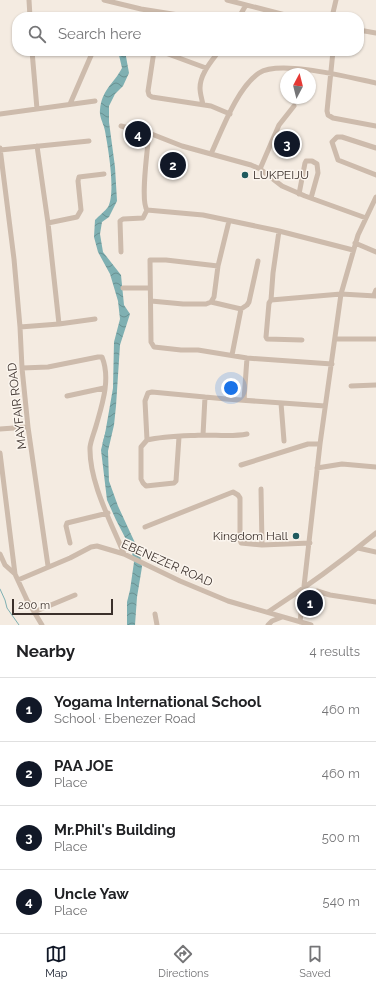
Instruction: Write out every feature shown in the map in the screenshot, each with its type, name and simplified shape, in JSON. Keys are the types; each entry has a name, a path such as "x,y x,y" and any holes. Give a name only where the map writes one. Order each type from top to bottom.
{"street":[{"path":"29,0 30,12"},
{"path":"104,0 148,12"},
{"path":"227,0 273,12"},
{"path":"333,12 336,0"},
{"path":"242,12 246,5"},
{"path":"364,31 376,33"},
{"path":"32,56 37,109"},
{"path":"70,104 91,56"},
{"path":"153,56 148,91 149,95 152,97 203,104 230,114"},
{"path":"174,56 206,68"},
{"path":"203,104 200,88 201,82 206,68 214,56"},
{"path":"332,56 330,73 330,93 327,111 328,115 334,118 376,126"},
{"path":"211,154 239,93 259,72 278,68 296,68 330,73 376,84"},
{"path":"0,114 95,101"},
{"path":"260,169 279,125 294,106"},
{"path":"121,126 149,133 182,146 251,165 260,169 282,186 299,194 366,218"},
{"path":"276,132 292,140"},
{"path":"121,252 120,221 123,219 143,218 147,210 145,207 144,191 149,133"},
{"path":"376,148 342,137 337,137 332,142 338,160 376,175"},
{"path":"0,149 89,141"},
{"path":"37,146 48,223 59,324"},
{"name":"MAYFAIR ROAD","path":"0,149 14,259 28,427 48,566"},
{"path":"299,194 305,163 306,161 312,161 317,164 318,173 311,198"},
{"path":"48,223 77,217 81,210 78,181 79,177 104,174"},
{"path":"300,622 304,598 320,444 341,294 355,243 376,197"},
{"path":"147,210 203,215 279,231 353,250"},
{"path":"211,302 214,297 218,266 230,221"},
{"path":"279,231 266,337 267,339 302,340"},
{"path":"355,243 376,252"},
{"path":"218,266 166,260 150,260 151,342 154,346 160,348 198,350 248,358 332,364"},
{"path":"232,355 241,309 249,302 258,261"},
{"path":"123,288 150,288"},
{"path":"271,300 341,294 375,296 376,290"},
{"path":"214,297 218,303"},
{"path":"150,301 183,304 206,304 211,302 241,309"},
{"path":"20,327 59,324 95,318"},
{"path":"335,339 376,339"},
{"path":"22,368 48,367 102,357 106,375 101,409 91,441 90,450 96,485 124,554"},
{"path":"244,400 248,358"},
{"path":"351,386 376,385"},
{"path":"67,396 104,388"},
{"path":"179,437 176,481 174,483 146,486 142,479 141,447 146,440 145,401 148,393 154,391 325,406"},
{"path":"203,435 205,396"},
{"path":"281,403 284,441"},
{"path":"0,429 28,427"},
{"path":"146,440 203,435 239,436 247,434"},
{"path":"241,465 308,444 320,444"},
{"path":"0,454 15,574 42,625"},
{"path":"318,468 342,464 376,467"},
{"path":"261,489 262,545"},
{"path":"145,527 233,492 240,498 241,543 262,545 310,543"},
{"path":"70,543 66,526 67,523 108,513"},
{"path":"268,612 305,587 376,533"},
{"name":"EBENEZER ROAD","path":"18,580 94,546 132,557 186,584 228,601 311,625"},
{"path":"358,548 376,552"},
{"path":"0,554 5,565 15,574"},
{"path":"304,598 317,591 330,595 376,602"},
{"path":"34,612 75,596"},
{"path":"154,614 157,625"},
{"path":"268,625 272,621 282,617"}],"water":[{"path":"119,56 126,56 129,73 123,86 115,94 109,106 109,122 115,167 117,201 109,217 102,222 100,234 103,252 121,275 124,305 130,314 120,345 114,425 108,451 109,481 118,506 140,554 142,567 137,597 135,625 127,625 127,602 134,562 131,549 107,500 101,450 113,388 114,342 120,319 118,301 110,274 98,252 94,237 95,220 108,207 111,191 105,131 100,115 101,103 105,92 122,68"}],"waterway":[{"path":"103,443 106,432"},
{"path":"0,589 7,608 19,625"}],"place":[{"name":"Uncle Yaw","path":"138,134"},
{"name":"Mr.Phil's Building","path":"287,144"},
{"name":"PAA JOE","path":"173,165"},
{"name":"LUKPEIJU","path":"245,175"},
{"name":"Kingdom Hall","path":"296,536"},
{"name":"Yogama International School","path":"310,603"}]}
